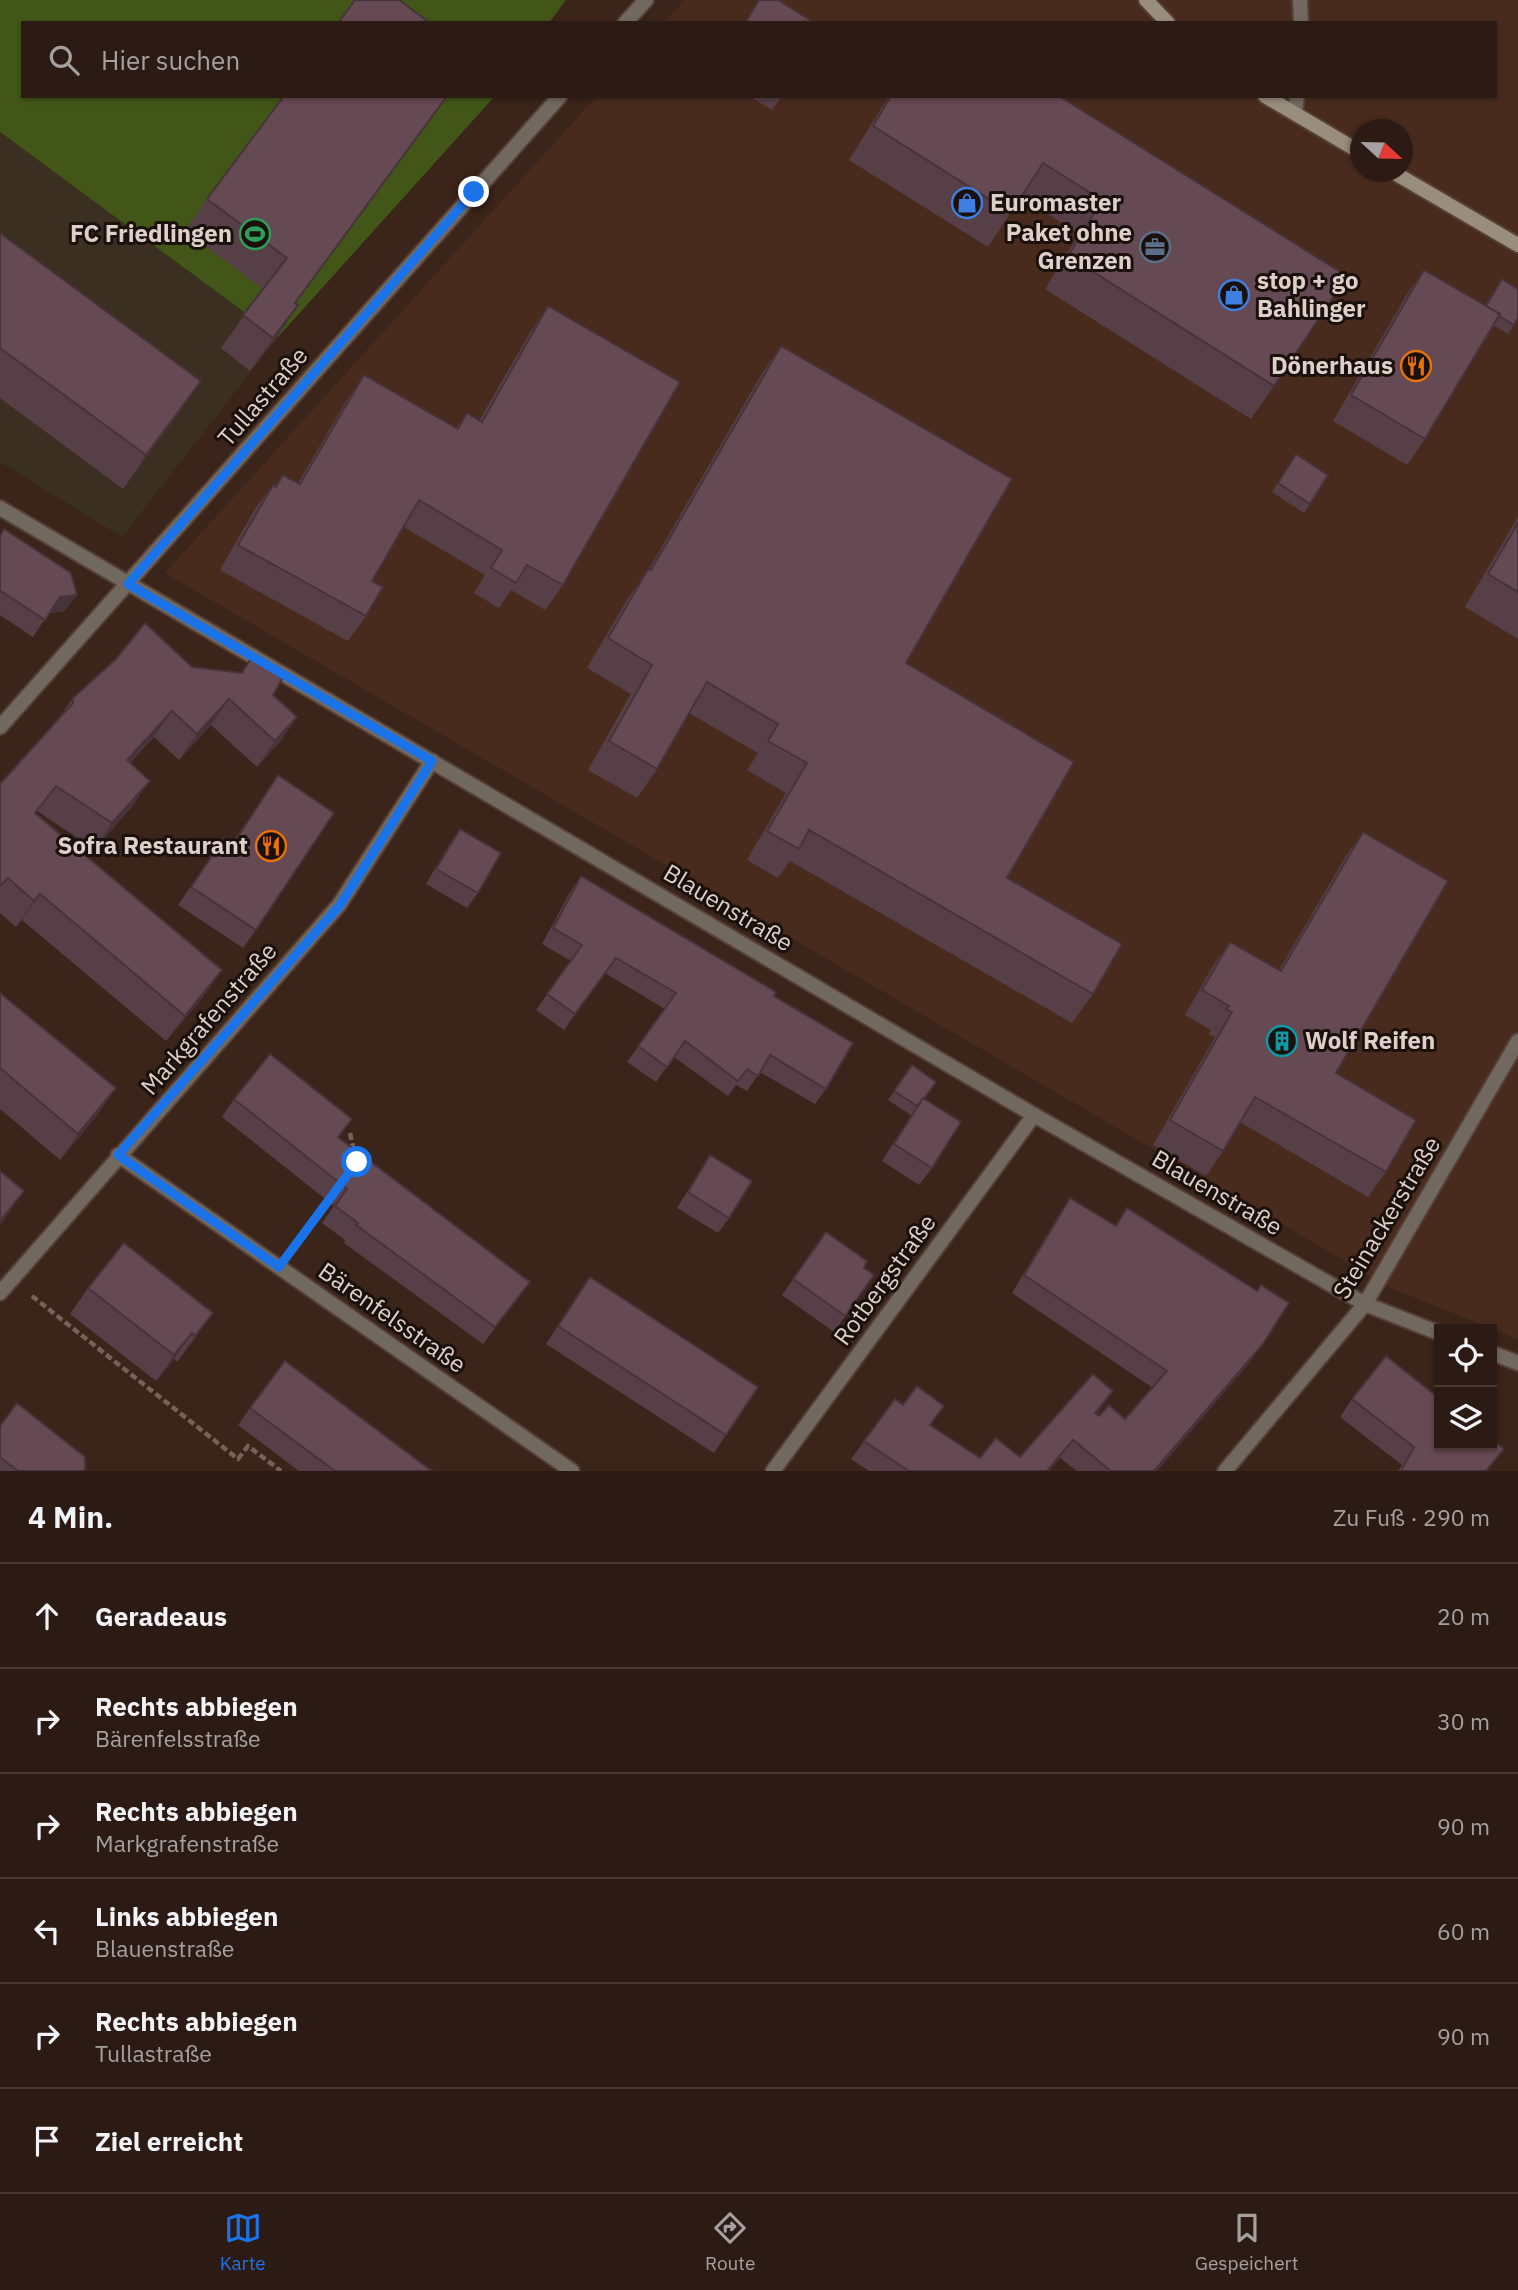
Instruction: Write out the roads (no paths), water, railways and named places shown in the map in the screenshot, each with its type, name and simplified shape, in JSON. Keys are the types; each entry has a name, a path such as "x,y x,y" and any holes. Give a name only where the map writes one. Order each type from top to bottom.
{"main road":[{"path":"1146,0 1166,21"},
{"path":"1268,98 1350,146"},
{"path":"1410,182 1518,245"}],"street":[{"path":"627,21 646,0"},
{"path":"1300,0 1301,21"},
{"name":"Tullastraße","path":"0,727 558,98"},
{"path":"1295,114 1297,98"},
{"name":"Blauenstraße","path":"0,508 1034,1115 1365,1304 1434,1331"},
{"name":"Markgrafenstraße","path":"0,1293 118,1155 340,905 432,761"},
{"name":"Steinackerstraße","path":"1226,1471 1365,1304 1518,1041"},
{"name":"Rotbergstraße","path":"773,1471 1034,1115"},
{"name":"Bärenfelsstraße","path":"118,1155 572,1471"},
{"path":"1497,1355 1518,1363"}],"place":[{"name":"Euromaster","path":"967,203"},
{"name":"FC Friedlingen","path":"255,234"},
{"name":"Paket ohne Grenzen","path":"1155,247"},
{"name":"stop + go Bahlinger","path":"1234,295"},
{"name":"Dönerhaus","path":"1416,366"},
{"name":"Sofra Restaurant","path":"271,846"},
{"name":"Wolf Reifen","path":"1282,1041"}]}
